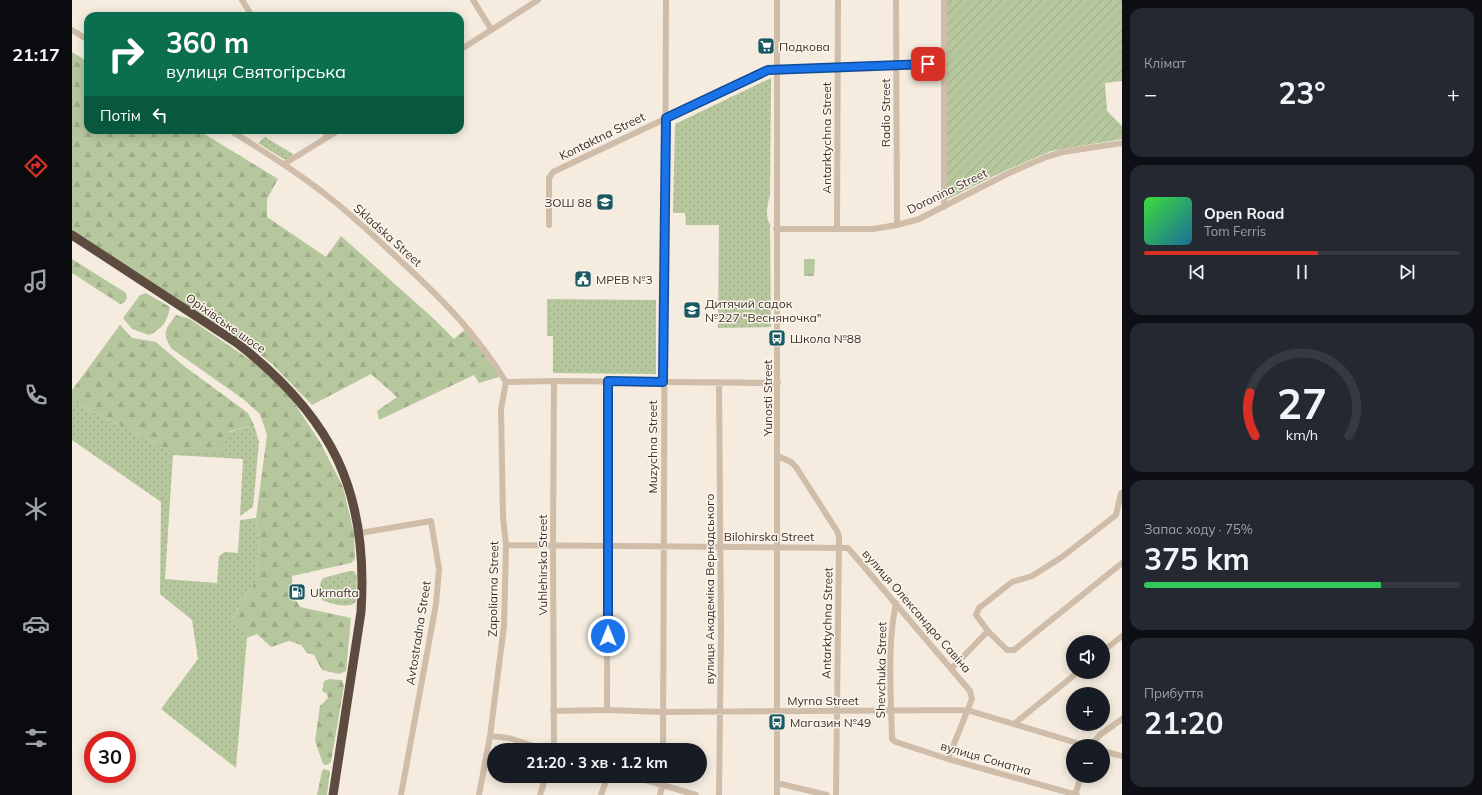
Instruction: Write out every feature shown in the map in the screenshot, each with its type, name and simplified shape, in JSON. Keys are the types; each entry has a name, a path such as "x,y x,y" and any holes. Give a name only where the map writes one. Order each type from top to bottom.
{"highway":[{"name":"Оріхівське шосе","path":"72,235 237,343 258,360 285,384 311,414 338,460 351,492 360,533 363,564 361,612 333,795"}],"street":[{"path":"242,0 250,12"},
{"path":"473,0 491,29"},
{"path":"464,47 538,0"},
{"name":"Muzychna Street","path":"663,743 663,382 666,0"},
{"name":"Yunosti Street","path":"777,0 777,795"},
{"name":"Antarktychna Street","path":"837,228 838,0"},
{"name":"Radio Street","path":"896,0 897,225"},
{"path":"944,0 944,207"},
{"path":"72,30 84,38"},
{"name":"Kontaktna Street","path":"549,225 550,174 768,70 944,64"},
{"name":"Skladska Street","path":"236,134 284,164 335,202 374,235 449,306 479,343 506,382"},
{"path":"284,164 333,134"},
{"name":"Doronina Street","path":"776,229 873,229 897,225 920,219 1009,173 1046,157 1063,152 1122,143"},
{"path":"506,382 554,380 778,383"},
{"name":"Vuhlehirska Street","path":"554,380 554,743"},
{"path":"607,710 608,381"},
{"name":"Zapoliarna Street","path":"479,795 490,736 503,642 506,545 502,517 501,409 506,382"},
{"name":"вулиця Академіка Вернадського","path":"719,382 721,630 719,712 720,795"},
{"path":"778,456 791,462 796,467 837,531 839,548"},
{"path":"1120,493 1116,515 1062,557 1032,576 1012,582 978,608 976,615 988,631 1007,650 1014,650 1122,563"},
{"name":"Avtostradna Street","path":"360,533 431,521 438,569 436,604 401,795"},
{"name":"Bilohirska Street","path":"506,545 839,548"},
{"name":"Antarktychna Street","path":"836,795 839,548"},
{"name":"вулиця Олександра Савіна","path":"839,548 848,548 952,668 970,691 972,698 948,759"},
{"name":"Shevchuka Street","path":"892,739 892,622 896,603"},
{"path":"952,668 988,631"},
{"path":"1110,645 1122,636"},
{"path":"1014,724 1069,679"},
{"name":"Myrna Street","path":"553,711 607,710 719,712 967,710 1066,740"},
{"path":"1096,739 1122,719"},
{"path":"490,736 509,738 524,743"},
{"name":"вулиця Сонатна","path":"892,739 900,744 948,759 1076,795"},
{"path":"1110,753 1122,756"},
{"path":"540,795 544,783"},
{"path":"601,795 605,783"},
{"path":"659,783 696,795"},
{"path":"777,783 827,795"},
{"path":"1076,795 1079,783"},
{"path":"660,795 663,784"}],"green space":[{"path":"946,0 1122,0 1122,81 1105,83 1107,111 1122,126 1122,139 1051,151 1002,172 946,200"},
{"path":"72,52 84,60 84,134 205,134 278,179 267,199 267,217 326,257 341,236 434,319 454,339 467,328 502,376 479,383 474,375 379,420 377,411 397,397 371,374 312,405 272,364 247,344 72,231"},
{"path":"771,78 770,195 767,218 770,225 771,327 718,328 719,225 686,225 685,213 673,213 675,124"},
{"path":"265,137 293,155 285,160 258,143"},
{"path":"72,259 126,293 127,298 124,303 120,304 72,273"},
{"path":"804,259 815,259 814,276 804,276"},
{"path":"146,293 170,307 164,324 154,333 149,335 132,329 123,318 140,295"},
{"path":"547,299 656,300 656,374 553,373 553,336 547,336"},
{"path":"176,315 190,319 265,370 291,398 320,442 343,487 354,534 355,559 351,563 292,576 293,595 300,607 351,618 346,671 339,674 322,670 314,655 307,653 301,645 289,641 271,647 257,634 247,638 231,620 257,579 259,538 256,518 267,435 260,414 243,399 172,349 166,339 166,332 169,324"},
{"path":"120,325 132,338 156,342 184,366 248,413 254,425 228,432 220,451 168,450 72,401 72,390"},
{"path":"72,401 168,450 254,425 259,442 253,507 240,516 243,459 173,455 165,579 217,583 219,556 225,552 238,553 240,520 256,518 259,538 257,579 231,620 247,638 236,768 161,709 198,659 192,620 160,594 161,502 72,440"},
{"path":"354,571 357,576 356,602 345,605 322,600 320,589 323,578"},
{"path":"329,679 342,680 344,686 331,762 327,765 323,764 315,741 320,706 328,698 327,694 322,691 324,681"},
{"path":"324,769 330,771 327,795 317,795 322,771"}],"place":[{"name":"Подкова","path":"766,46"},
{"name":"ЗОШ 88","path":"605,202"},
{"name":"МРЕВ №3","path":"583,279"},
{"name":"Дитячий садок №227 \"Весняночка\"","path":"692,310"},
{"name":"Школа №88","path":"777,338"},
{"name":"Ukrnafta","path":"297,592"},
{"name":"Магазин №49","path":"777,722"}],"route":[{"path":"608,636 608,381 663,382 666,118 768,70 928,64"}]}
